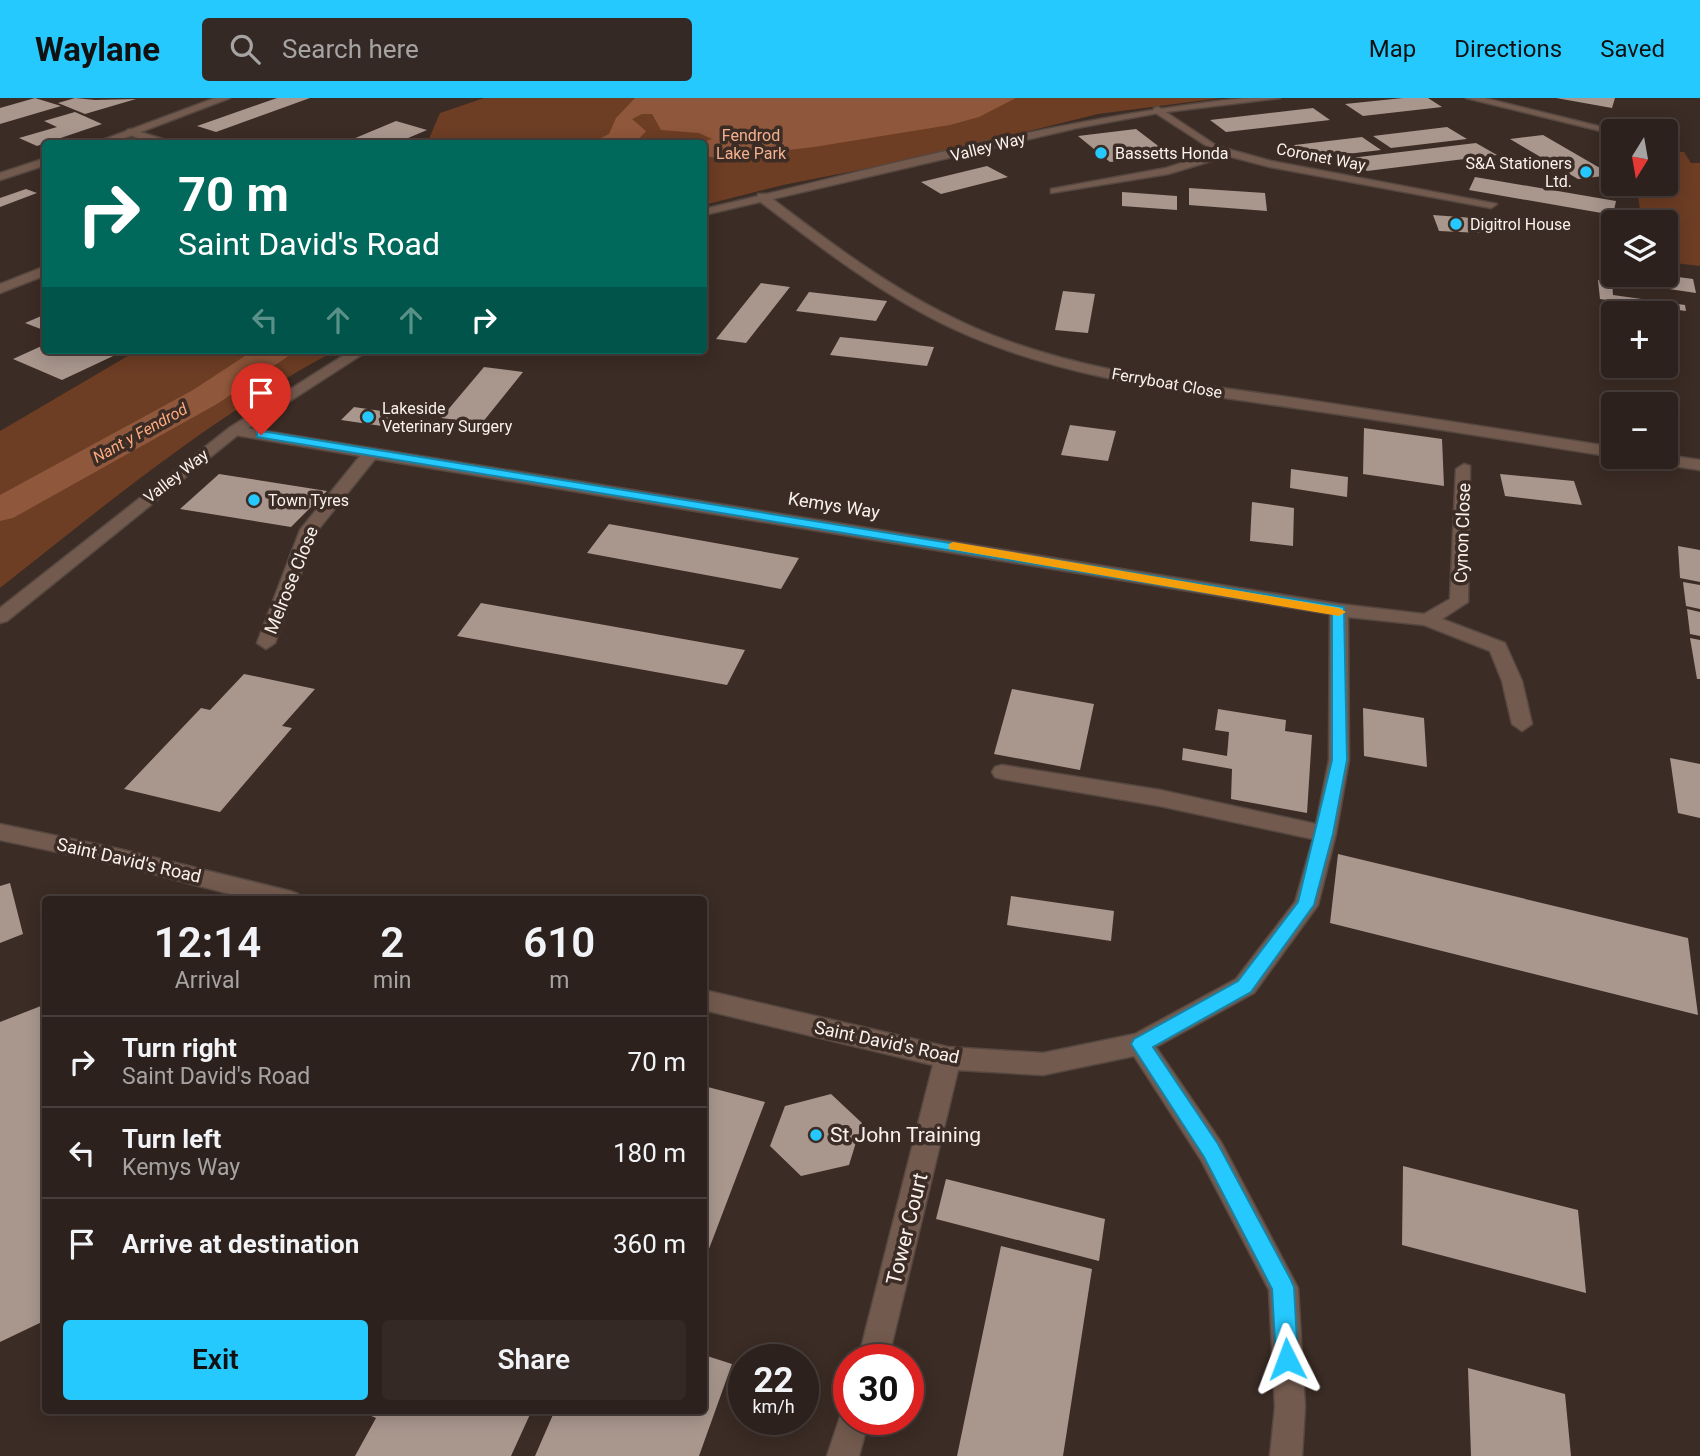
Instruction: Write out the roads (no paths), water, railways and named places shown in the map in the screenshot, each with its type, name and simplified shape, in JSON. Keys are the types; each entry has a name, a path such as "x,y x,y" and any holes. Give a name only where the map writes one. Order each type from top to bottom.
{"street":[{"path":"108,140 225,98"},
{"name":"Valley Way","path":"707,211 979,150 1077,125 1158,110 1275,98"},
{"path":"1471,98 1517,111 1601,128"},
{"name":"Coronet Way","path":"1158,110 1213,148 1270,164 1491,204"},
{"path":"131,132 156,140"},
{"path":"1055,191 1168,171 1228,152"},
{"path":"0,177 42,162"},
{"name":"Ferryboat Close","path":"762,197 847,261 926,309 963,328 1021,350 1151,383 1601,450"},
{"path":"0,289 42,272"},
{"name":"Valley Way","path":"0,617 234,430 356,354"},
{"name":"Kemys Way","path":"234,430 1339,610 1427,620 1498,647 1511,681 1522,724"},
{"name":"Melrose Close","path":"266,643 309,530 371,453"},
{"path":"1678,462 1700,465"},
{"name":"Cynon Close","path":"1427,620 1459,602 1464,469"},
{"name":"Saint David's Road","path":"707,1001 948,1058 1043,1064 1140,1044 1245,986 1306,905 1325,834 1339,760 1339,610"},
{"path":"1002,772 1160,798 1325,834"},
{"name":"Saint David's Road","path":"3,830 274,896"},
{"path":"1140,1044 1211,1151 1283,1287 1290,1407 1286,1456"},
{"name":"Tower Court","path":"877,1344 948,1058"},
{"path":"843,1456 849,1435"}],"waterway":[{"name":"Nant y Fendrod","path":"0,510 205,397 270,354"}],"place":[{"name":"Bassetts Honda","path":"1101,153"},
{"name":"S&A Stationers Ltd.","path":"1586,172"},
{"name":"Digitrol House","path":"1456,224"},
{"name":"Lakeside Veterinary Surgery","path":"368,417"},
{"name":"Town Tyres","path":"254,500"},
{"name":"St John Training","path":"816,1135"}],"park label":[{"name":"Fendrod Lake Park","path":"751,144"}]}
